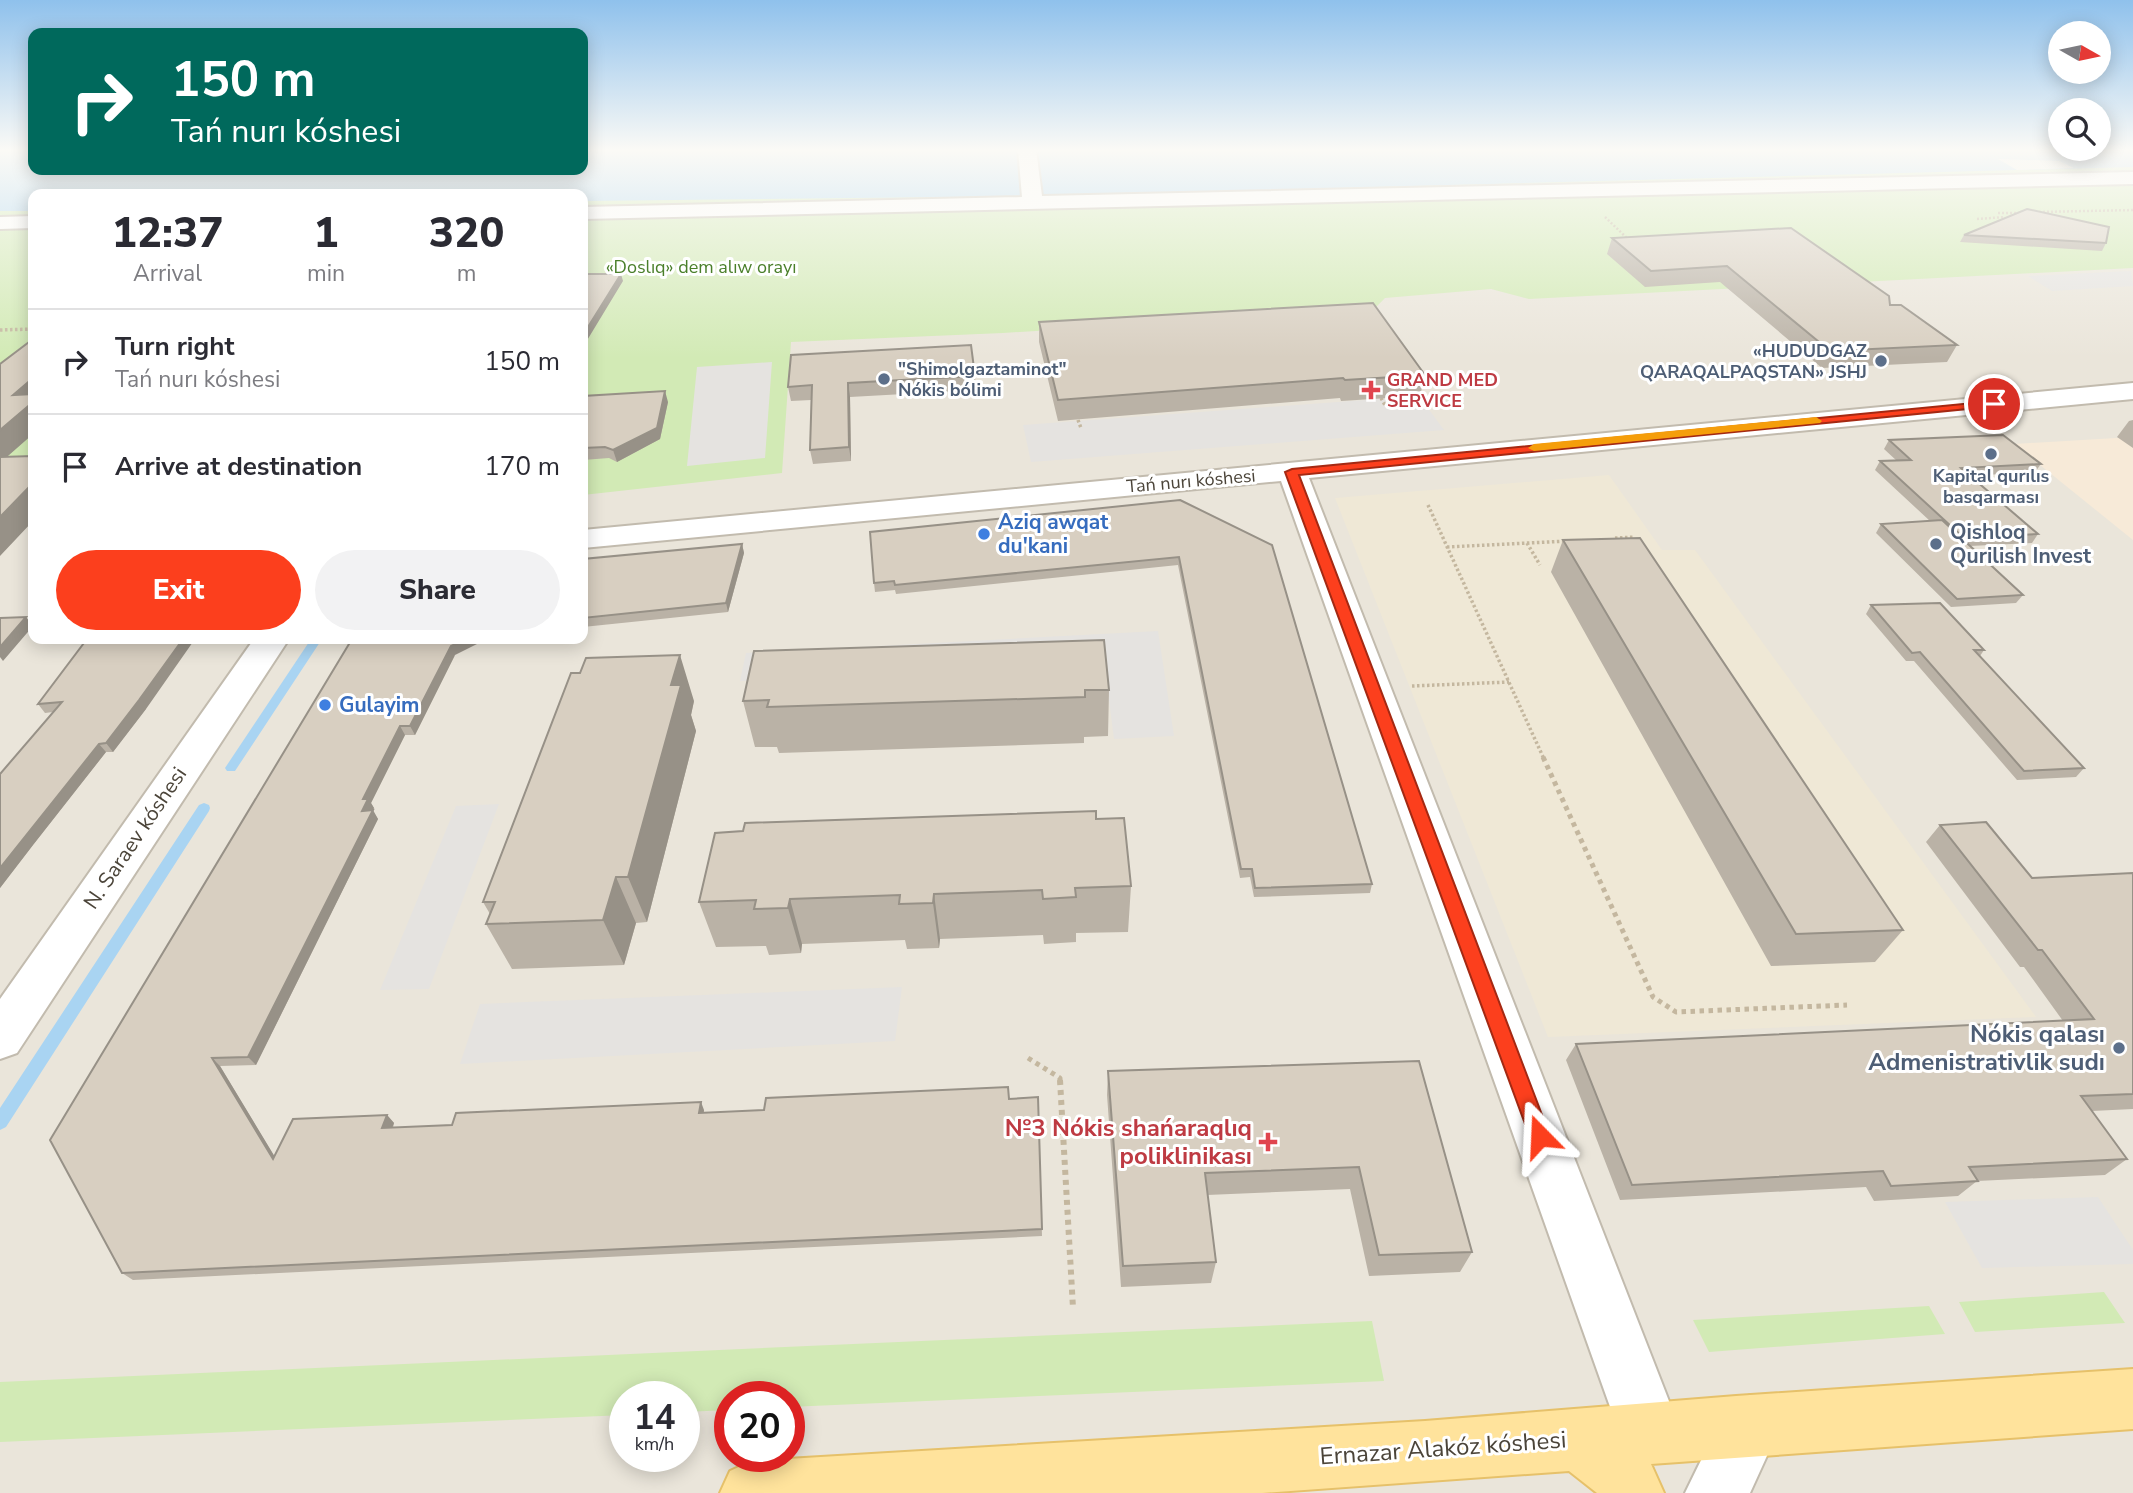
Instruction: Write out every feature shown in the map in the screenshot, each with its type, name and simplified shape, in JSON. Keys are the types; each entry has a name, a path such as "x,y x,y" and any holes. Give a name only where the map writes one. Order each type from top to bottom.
{"main road":[{"name":"Ernazar Alakóz kóshesi","path":"752,1493 1425,1452 1650,1432 2133,1399"},
{"path":"1572,1438 1604,1456 1627,1479 1632,1493"}],"street":[{"path":"0,223 28,222"},
{"name":"Tań nurı kóshesi","path":"588,539 2133,391"},
{"path":"1292,472 1650,1432"},
{"name":"N. Saraev kóshesi","path":"0,1038 269,644"},
{"path":"1717,1493 1751,1425"}],"path":[{"path":"1604,219 1627,240 1636,244"},
{"path":"1977,219 1982,219"},
{"path":"0,330 28,329"},
{"path":"1381,398 1385,405"},
{"path":"1078,420 1081,428"},
{"path":"1428,505 1653,997 1676,1012 1847,1005"},
{"path":"1608,539 1635,537"},
{"path":"1447,547 1568,541"},
{"path":"1527,543 1540,565"},
{"path":"1372,687 1509,682"},
{"path":"1028,1058 1060,1077 1073,1308"}],"shaded area":[{"path":"0,219 28,219 28,644 588,644 588,219 2133,219 2133,1493 0,1493"},
{"path":"2131,271 2133,286 2052,291 2028,276"},
{"path":"772,362 765,458 687,466 697,367"},
{"path":"1419,396 1444,430 1031,462 1023,425"},
{"path":"2133,437 2133,540 2014,444"},
{"path":"1609,475 1662,550 1695,550 2036,1017 1548,1037 1335,498"},
{"path":"1158,631 1174,736 1114,739 1105,669 740,681 746,653"},
{"path":"499,804 429,989 380,990 456,806"},
{"path":"902,987 895,1041 460,1064 480,1004"},
{"path":"2098,1197 2133,1250 2133,1264 1982,1268 1945,1202"}],"green space":[{"path":"0,219 28,219 28,476 0,477"},
{"name":"«Doslıq» dem alıw orayı","path":"588,219 2133,219 2133,268 1529,299 1491,289 1385,298 1373,310 1003,333 791,342 782,473 588,494"},
{"path":"2104,1292 2125,1323 1975,1332 1959,1302"},
{"path":"1929,1306 1945,1334 1709,1352 1693,1320"},
{"path":"1372,1321 1384,1381 805,1406 805,1381 714,1381 714,1411 700,1411 700,1381 609,1381 609,1416 0,1442 0,1382"}],"building":[{"path":"2004,219 2071,219 2109,227 2106,243 1964,235"},
{"path":"1791,228 1889,296 1890,305 1901,305 1957,345 1830,351 1727,266 1651,271 1612,238"},
{"path":"588,274 621,274 588,327"},
{"path":"1373,303 1425,375 1343,378 1058,400 1039,322"},
{"path":"28,343 28,382 13,395 28,394 28,406 0,430 0,364"},
{"path":"971,345 975,376 848,383 849,447 810,450 812,385 788,387 791,355"},
{"path":"665,391 657,428 613,450 605,447 588,448 588,396"},
{"path":"2003,435 2041,464 1961,468 2038,534 1964,538 1880,461 1911,460 1889,440"},
{"path":"28,456 28,488 0,517 0,457"},
{"path":"1180,500 1272,545 1372,884 1255,888 1252,869 1241,869 1179,557 895,585 894,581 874,583 870,532"},
{"path":"1942,520 2023,595 1957,599 1881,524"},
{"path":"1640,538 1903,930 1796,934 1563,540"},
{"path":"742,544 726,603 588,617 588,559"},
{"path":"1940,603 1984,650 1974,650 2084,768 2024,771 1920,652 1912,653 1871,605"},
{"path":"26,617 0,647 0,618"},
{"path":"1104,640 1109,690 1085,690 1085,697 767,707 769,700 743,701 754,651"},
{"path":"83,644 179,644 106,743 99,744 0,868 0,774 62,702 38,704"},
{"path":"349,644 455,644 451,646 410,726 400,726 363,799 368,799 362,811 373,810 248,1057 212,1058 273,1159 293,1119 387,1115 382,1128 452,1125 456,1113 701,1102 699,1113 764,1110 766,1098 1008,1087 1009,1099 1038,1097 1042,1229 122,1273 50,1140"},
{"path":"680,655 671,685 681,685 628,877 616,877 603,920 486,924 495,902 483,902 571,673 580,673 586,658"},
{"path":"1096,811 1096,819 1124,818 1131,886 1075,888 1076,897 1043,899 1042,890 934,894 933,903 899,904 900,895 790,899 788,908 754,909 756,900 699,902 715,833 743,831 745,823"},
{"path":"1986,822 2032,878 2133,873 2133,1094 2081,1096 2127,1159 1969,1167 1978,1181 1891,1186 1883,1171 1632,1185 1576,1044 2094,1019 2042,950 2038,950 1940,825"},
{"name":"№3 Nókis shańaraqlıq poliklinikası","path":"1419,1061 1472,1252 1379,1255 1359,1167 1205,1173 1216,1262 1123,1266 1108,1071"}],"waterway":[{"path":"231,768 313,644"},
{"path":"0,1122 204,808"}],"slow traffic":[{"path":"1534,448 1816,421"}],"place":[{"name":"«HUDUDGAZ QARAQALPAQSTAN» JSHJ","path":"1881,361"},
{"name":"\"Shimolgaztaminot\" Nókis bólimi","path":"884,379"},
{"name":"GRAND MED SERVICE","path":"1371,390"},
{"name":"Kapital qurılıs basqarması","path":"1991,454"},
{"name":"Aziq awqat du'kani","path":"984,534"},
{"name":"Qishloq Qurilish Invest","path":"1936,544"},
{"name":"Gulayim","path":"325,705"},
{"name":"Nókis qalası Admenistrativlik sudı","path":"2119,1048"},
{"name":"№3 Nókis shańaraqlıq poliklinikası","path":"1268,1142"}],"route":[{"path":"1540,1136 1292,472 1994,404"}]}
